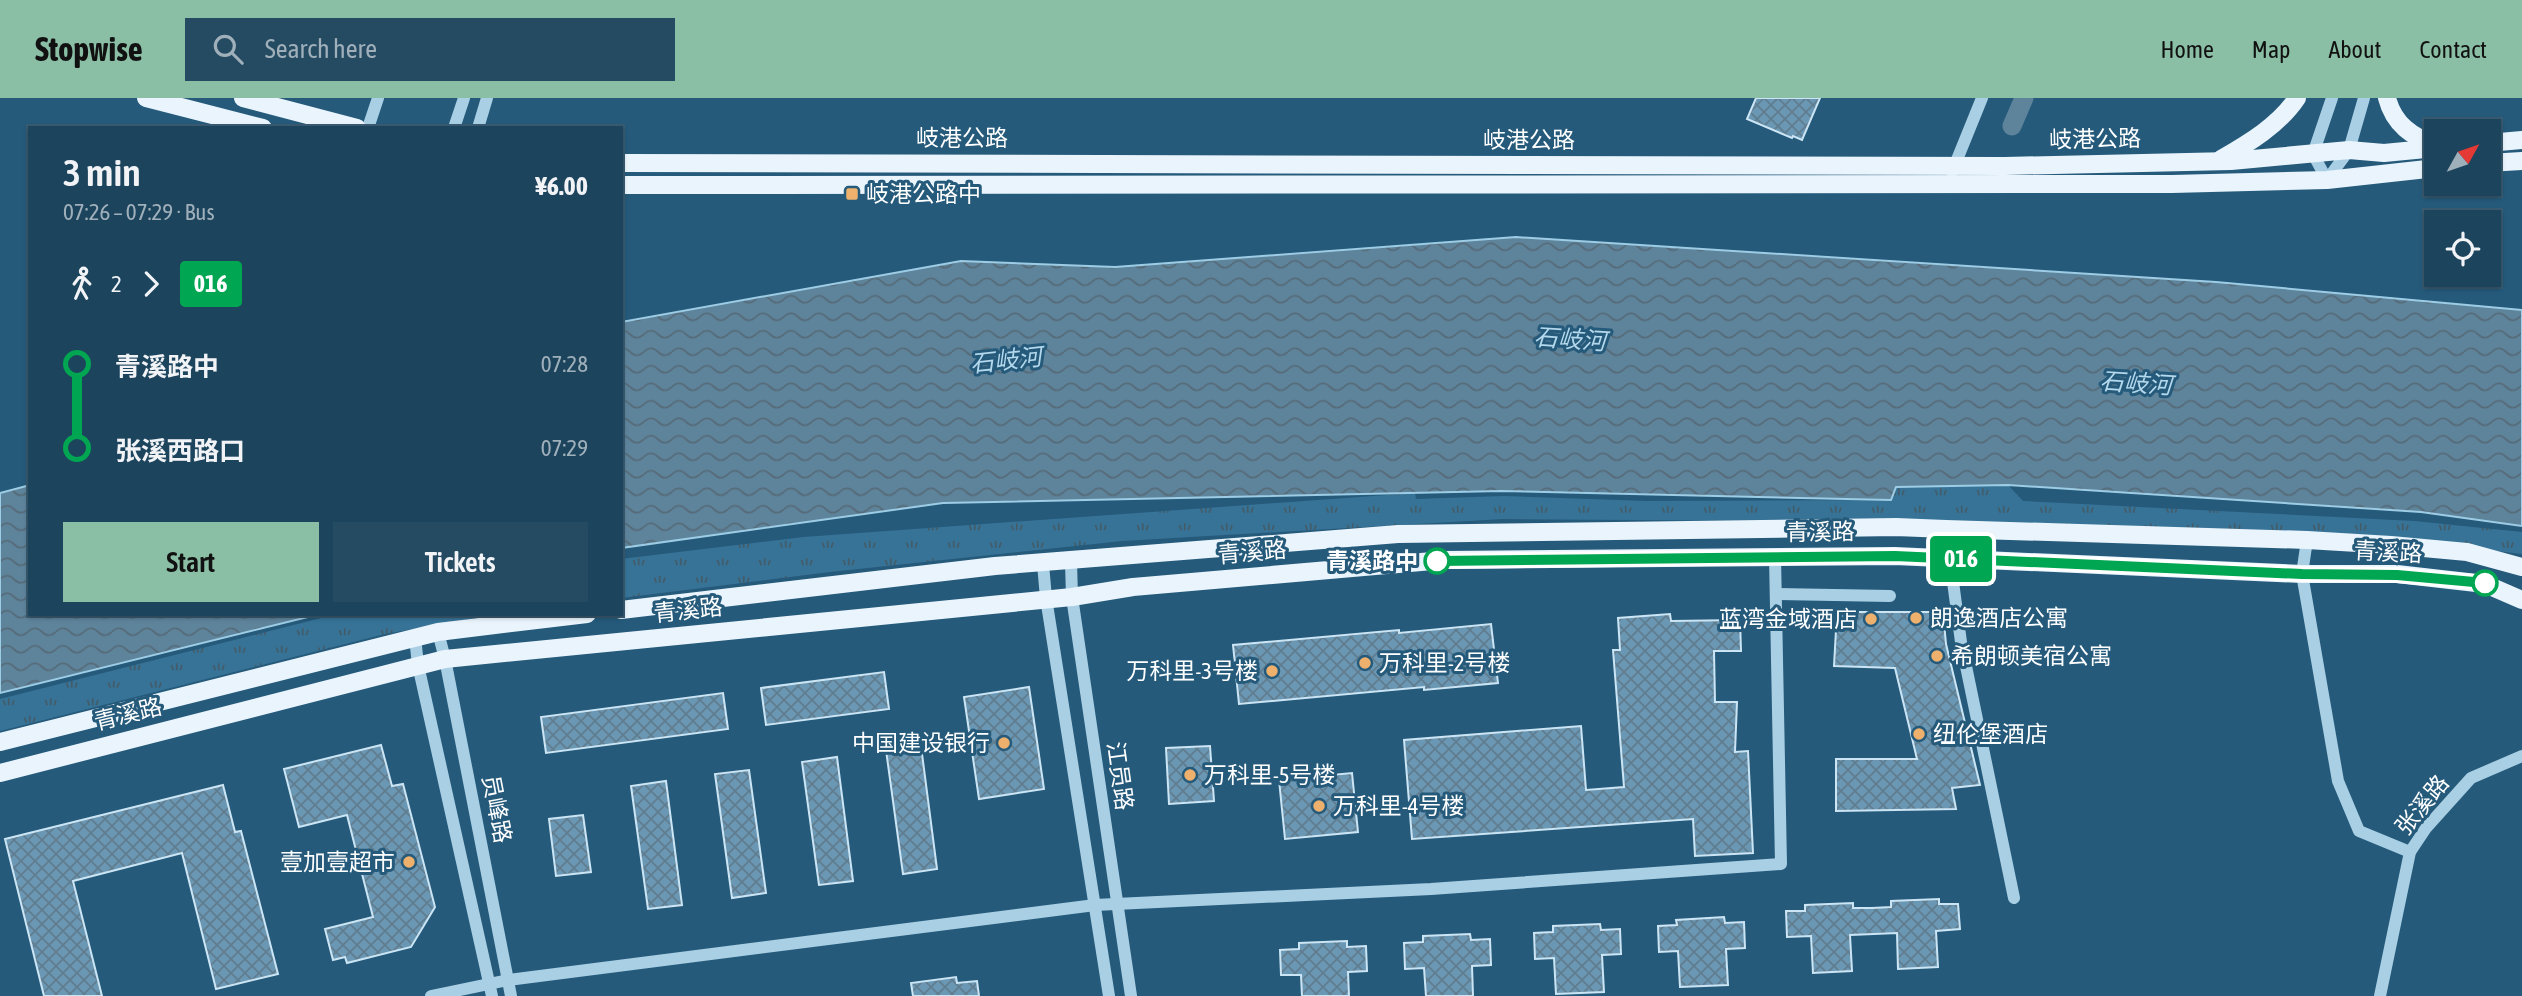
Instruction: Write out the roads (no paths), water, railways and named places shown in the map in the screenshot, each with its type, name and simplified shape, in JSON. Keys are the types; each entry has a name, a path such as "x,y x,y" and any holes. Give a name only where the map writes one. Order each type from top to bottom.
{"main road":[{"path":"146,98 255,126"},
{"path":"243,98 350,126"},
{"path":"2218,161 2248,144 2281,117 2297,98"},
{"path":"2387,98 2389,106 2405,129 2424,141"},
{"path":"2501,142 2522,140"},
{"name":"岐港公路","path":"623,163 1955,166 2218,161 2349,150 2384,153 2424,148"},
{"path":"2501,162 2522,161"},
{"name":"岐港公路","path":"623,185 2172,184 2326,180 2424,169"},
{"name":"青溪路","path":"623,610 995,566 1398,534 1896,527 2307,540 2467,552 2522,567"},
{"name":"青溪路","path":"0,773 445,659 1072,597 1133,587 1444,560 1895,556 2302,574 2397,575 2485,583 2522,600"},
{"name":"青溪路","path":"0,742 438,632 570,616"}],"street":[{"path":"369,126 378,98"},
{"path":"455,126 464,98"},
{"path":"479,126 487,98"},
{"path":"1947,184 1982,98"},
{"path":"2332,98 2313,154 2326,180 2349,150 2364,98"},
{"path":"1946,529 1961,642 2014,898"},
{"path":"2307,540 2302,574 2338,781 2359,831 2410,852"},
{"path":"430,996 490,989 508,980 1095,905 1431,889 1781,864 1775,557"},
{"name":"江员路","path":"1071,562 1072,597 1131,996"},
{"name":"江员路","path":"1044,564 1046,598 1109,996"},
{"path":"1776,594 1890,596"},
{"name":"员峰路","path":"438,632 511,996"},
{"name":"员峰路","path":"415,638 418,665 490,989"},
{"name":"张溪路","path":"2379,996 2410,852 2426,828 2471,778 2522,756"}],"water":[{"name":"石岐河","path":"1516,237 2216,282 2522,310 2522,526 2421,512 2008,485 1896,487 1891,500 1501,491 943,503 623,548 623,322 961,261 1115,267"},
{"path":"28,486 28,616 312,616 0,693 0,493"}],"waterway":[{"path":"2012,126 2024,98"}],"place":[{"name":"岐港公路中","path":"852,194"},
{"name":"青溪路中","path":"1437,561"},
{"name":"朗逸酒店公寓","path":"1916,618"},
{"name":"蓝湾金域酒店","path":"1871,619"},
{"name":"希朗顿美宿公寓","path":"1937,656"},
{"name":"万科里-2号楼","path":"1365,663"},
{"name":"万科里-3号楼","path":"1272,671"},
{"name":"纽伦堡酒店","path":"1919,734"},
{"name":"中国建设银行","path":"1004,743"},
{"name":"万科里-5号楼","path":"1190,775"},
{"name":"万科里-4号楼","path":"1319,806"},
{"name":"壹加壹超市","path":"409,862"}]}
